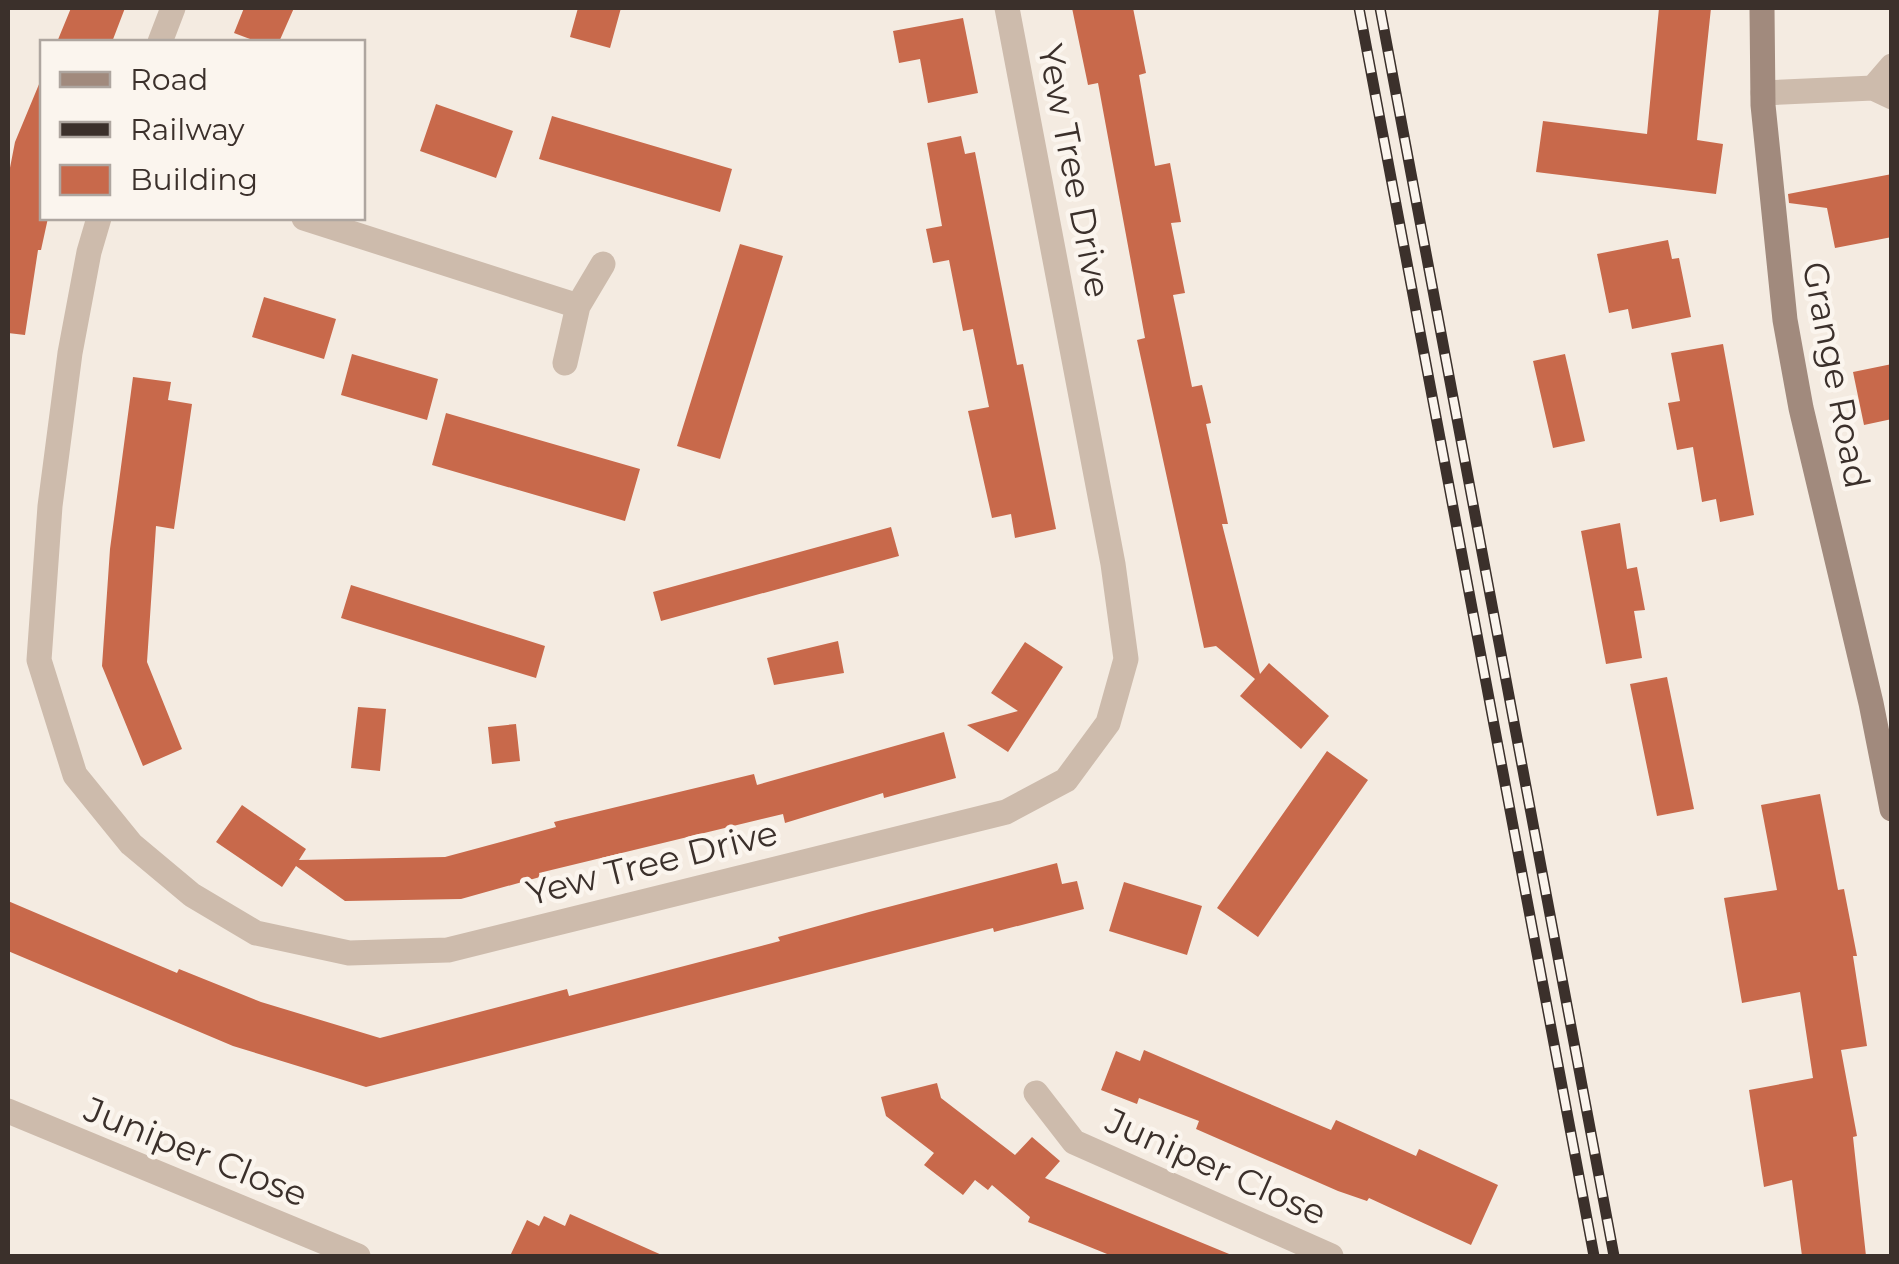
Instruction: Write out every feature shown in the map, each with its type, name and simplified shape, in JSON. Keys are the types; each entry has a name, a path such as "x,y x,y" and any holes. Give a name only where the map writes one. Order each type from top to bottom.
{"street":[{"path":"161,40 173,8"},
{"name":"Yew Tree Drive","path":"98,220 70,353 50,506 39,660 76,775 131,844 192,895 256,932 349,953 448,950 1006,812 1066,780 1108,723 1126,659 1109,544 1007,8"},
{"name":"Grange Road","path":"1762,8 1763,93 1785,320 1801,408 1858,646 1892,810"},
{"path":"1763,93 1882,92 1892,66"},
{"path":"310,220 578,306"},
{"path":"566,363 578,306 603,264"},
{"name":"Juniper Close","path":"1036,1094 1074,1142 1331,1256"},
{"name":"Juniper Close","path":"8,1112 358,1256"}],"building":[{"path":"71,8 125,8 113,40 58,40"},
{"path":"244,8 294,8 280,40 253,40 234,33"},
{"path":"578,8 621,8 610,48 570,37"},
{"path":"1072,8 1133,8 1146,73 1139,75 1155,166 1170,163 1181,222 1171,223 1185,293 1173,295 1192,387 1202,385 1211,423 1206,424 1228,524 1222,524 1260,674 1269,663 1329,716 1301,749 1240,696 1255,679 1216,646 1204,648 1137,340 1145,338 1098,83 1088,85"},
{"path":"1659,8 1711,8 1697,140 1723,144 1716,194 1536,172 1543,121 1647,134"},
{"path":"963,18 978,93 928,103 920,59 899,63 893,31"},
{"path":"40,82 40,220 48,220 38,250 25,335 8,333 8,178 15,142"},
{"path":"436,104 513,131 496,178 420,151"},
{"path":"552,116 732,169 720,212 539,159"},
{"path":"961,136 965,154 975,152 1017,365 1023,364 1056,529 1015,538 1011,514 992,518 968,411 989,407 973,329 963,331 949,260 933,263 926,229 942,226 927,143"},
{"path":"1892,174 1892,237 1835,248 1827,208 1789,203 1788,194"},
{"path":"1668,240 1672,259 1679,258 1691,317 1632,329 1628,309 1609,313 1597,254"},
{"path":"740,244 783,256 720,459 677,446"},
{"path":"264,297 336,319 324,359 252,337"},
{"path":"1723,344 1754,515 1720,522 1716,499 1702,502 1693,447 1677,450 1668,403 1680,401 1671,353"},
{"path":"352,354 438,379 427,420 341,395"},
{"path":"1565,354 1585,441 1553,448 1533,361"},
{"path":"1892,364 1892,419 1864,425 1853,372"},
{"path":"133,377 171,382 168,400 192,404 174,529 156,526 147,662 182,749 143,766 102,666 110,549"},
{"path":"446,413 640,469 625,521 432,465"},
{"path":"1620,523 1627,569 1637,567 1645,610 1634,611 1642,658 1606,664 1581,531"},
{"path":"891,527 899,556 661,621 653,592"},
{"path":"351,585 545,646 536,678 341,618"},
{"path":"838,641 844,673 774,685 767,658"},
{"path":"1025,642 1063,667 1008,752 967,725 1018,711 991,693"},
{"path":"1667,677 1694,809 1657,816 1630,684"},
{"path":"358,707 386,709 380,771 351,768"},
{"path":"516,724 520,761 492,764 488,727"},
{"path":"944,732 956,778 884,798 883,793 785,823 783,814 539,873 540,877 461,899 345,901 296,866 282,887 216,842 242,805 306,849 299,860 445,857 556,827 554,822 754,774 757,785"},
{"path":"1327,751 1368,780 1258,937 1217,908"},
{"path":"1820,794 1838,890 1844,889 1857,956 1853,956 1867,1046 1841,1050 1857,1136 1853,1137 1866,1256 1802,1256 1792,1180 1764,1187 1749,1090 1813,1078 1800,992 1742,1003 1724,898 1777,890 1761,805"},
{"path":"1057,863 1062,884 1077,881 1084,909 994,932 993,928 366,1087 233,1046 8,951 8,901 177,973 179,969 261,1002 380,1038 567,989 569,996"},
{"path":"1124,882 1202,906 1187,955 1109,931"},
{"path":"1144,1050 1331,1130 1336,1120 1416,1156 1419,1149 1498,1185 1471,1245 1369,1198 1367,1201 1338,1191 1196,1129 1199,1121 1139,1098 1137,1104 1101,1090 1116,1051 1140,1061"},
{"path":"937,1083 941,1098 1015,1155 1032,1137 1060,1161 1045,1178 1234,1256 1112,1256 1028,1222 1030,1217 992,1185 988,1190 975,1180 963,1195 924,1165 934,1153 886,1116 881,1097"},
{"path":"570,1214 664,1256 510,1256 527,1220 539,1226 544,1216 565,1226"}],"railway":[{"path":"1359,8 1594,1256"},
{"path":"1380,8 1614,1256"}]}
